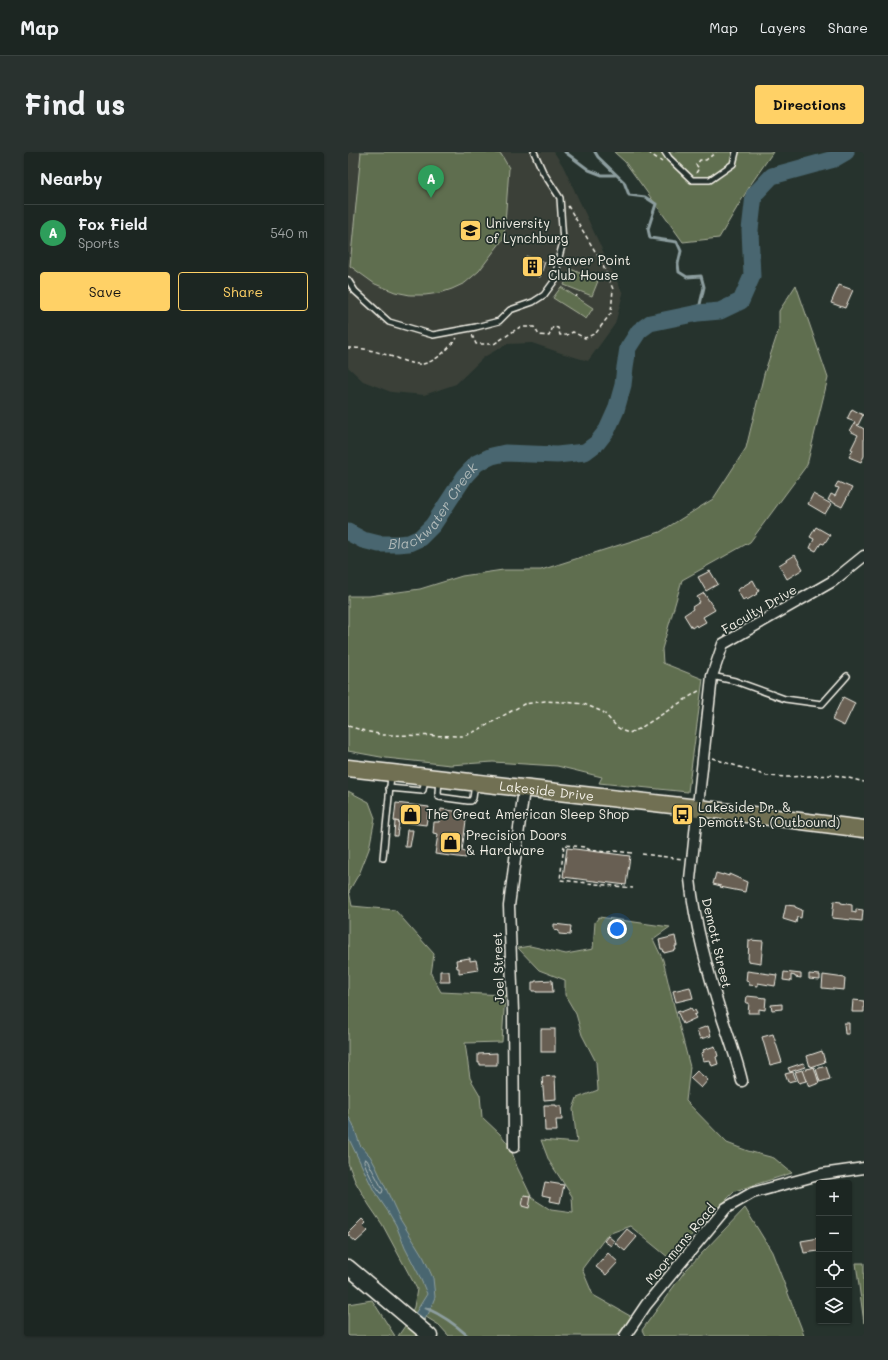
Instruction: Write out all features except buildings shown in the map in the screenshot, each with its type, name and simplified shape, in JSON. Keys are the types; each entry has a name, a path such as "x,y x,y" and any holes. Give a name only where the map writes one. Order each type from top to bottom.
{"main road":[{"name":"Lakeside Drive","path":"348,768 390,780 432,778 698,808 864,829"},
{"path":"348,1266 430,1336"}],"street":[{"name":"Faculty Drive","path":"698,808 712,676 723,644 833,581 864,556"},
{"name":"Joel Street","path":"514,1148 513,1012 509,906 524,789"},
{"name":"Demott Street","path":"698,808 690,880 693,905 714,989 739,1066 742,1081"},
{"name":"Moormans Road","path":"625,1336 646,1305 726,1208 752,1193 822,1174 864,1168"}],"lane":[{"path":"348,280 355,291 389,322 432,335 499,321 510,310 532,302 544,295 555,280 563,242 560,198 543,172 534,152"},
{"path":"665,152 692,180 710,180 733,164 736,152"},
{"path":"712,676 735,681 786,699 822,704 847,676"},
{"path":"383,858 390,780"}],"path":[{"path":"692,180 699,168 696,165 700,160 706,160 716,152"},
{"path":"348,726 365,732 384,735 464,736 478,730 524,704 546,701 584,704 603,712 617,727 629,733 639,729 704,687"},
{"path":"710,757 767,776 788,778 834,775 853,778 864,782"},
{"path":"632,853 598,851 590,850 584,847 564,845 560,880 633,888"},
{"path":"642,854 687,860"}],"shaded area":[{"name":"University of Lynchburg","path":"348,152 554,152 563,166 623,294 615,324 588,361 532,343 507,344 484,357 456,384 424,395 391,392 363,381 348,367"}],"green space":[{"path":"361,152 493,152 501,154 509,168 504,238 479,271 465,283 452,289 440,293 410,295 395,292 375,284 350,266"},
{"path":"614,152 773,152 751,184 719,238 683,242 625,162"},
{"path":"571,269 598,281 592,296 564,285"},
{"path":"796,285 828,378 807,465 750,542 682,580 662,649 663,663 703,679 688,792 599,783 602,777 557,766 493,762 450,765 386,758 348,751 348,596 369,596 420,589 462,576 503,570 541,570 660,532 713,499 746,448 764,374 779,329 779,311"},
{"path":"561,287 593,308 586,319 553,298"},
{"path":"348,791 369,802 375,818 369,849 360,872 349,891 352,906 395,910 434,954 431,974 441,992 505,995 502,1042 465,1043 470,1078 480,1095 482,1117 510,1146 517,1167 532,1198 551,1210 573,1213 572,1196 549,1161 541,1140 577,1143 573,1109 577,1098 598,1090 596,1062 582,1035 576,1014 565,995 565,980 539,970 518,948 530,946 566,954 593,949 595,922 599,917 670,927 653,939 663,960 690,1067 686,1101 727,1143 748,1151 774,1158 792,1173 735,1191 669,1258 630,1226 608,1234 582,1269 593,1295 632,1317 617,1336 449,1336 439,1325 426,1317 416,1334 418,1336 398,1336 405,1326 414,1307 417,1289 382,1224 355,1181 348,1163"},
{"path":"745,1208 772,1252 804,1336 645,1336 642,1330 685,1271"},
{"path":"856,1263 864,1263 864,1323"},
{"path":"372,1300 395,1336 348,1336 348,1304"}],"water":[{"path":"348,1116 353,1124 360,1145 370,1156 400,1219 424,1258 433,1278 435,1297 428,1315 417,1325 411,1320 427,1294 405,1248 396,1225 374,1191 348,1137"}],"waterway":[{"path":"565,152 589,170 602,175 615,175"},
{"path":"595,152 598,157 624,182 629,195 645,197 656,204 648,229 650,238 677,242 681,251 678,264 679,272 687,277 701,276 704,287 698,313"},
{"name":"Blackwater Creek","path":"348,532 363,540 379,544 409,543 420,538 433,525 465,476 477,463 492,456 505,453 557,455 585,452 597,443 607,430 616,410 623,385 628,348 639,331 650,323 698,313 720,311 741,301 752,276 750,230 754,195 772,176 834,159 846,152"},
{"path":"426,1308 448,1320 468,1336"}],"place":[{"name":"Fox Field","path":"431,198"},
{"name":"University of Lynchburg","path":"471,230"},
{"name":"Beaver Point Club House","path":"533,267"},
{"name":"The Great American Sleep Shop","path":"411,814"},
{"name":"Lakeside Dr. & Demott St. (Outbound)","path":"682,814"},
{"name":"Precision Doors & Hardware","path":"450,842"}]}
